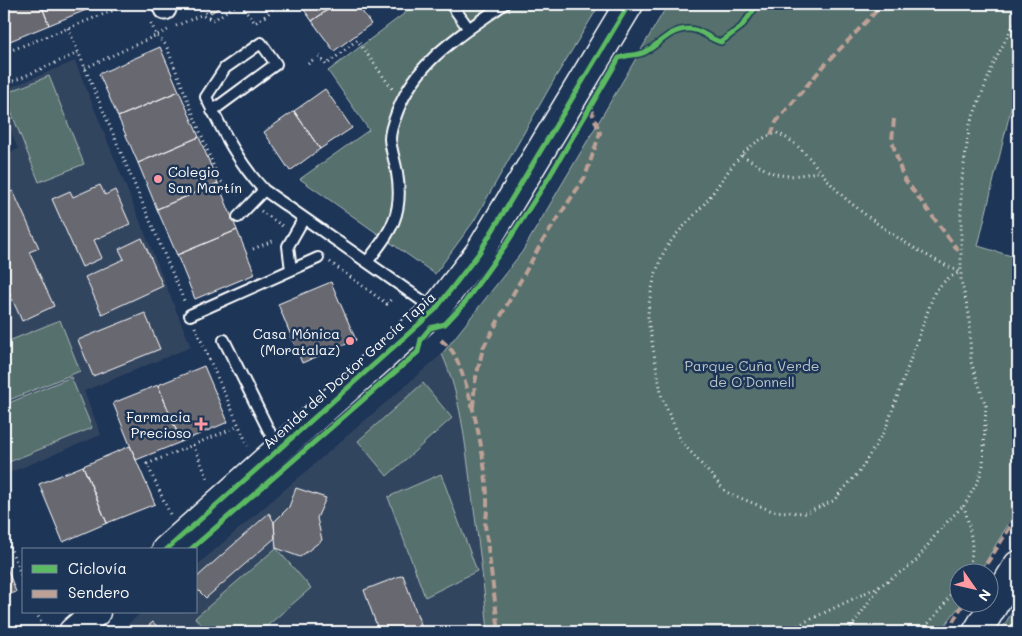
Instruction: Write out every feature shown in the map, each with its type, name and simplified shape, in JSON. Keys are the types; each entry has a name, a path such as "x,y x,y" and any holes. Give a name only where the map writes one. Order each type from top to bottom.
{"main road":[{"name":"Avenida del Doctor García Tapia","path":"168,548 435,310 479,254 629,4"},
{"path":"977,632 1018,565"},
{"path":"73,632 94,614"}],"lane":[{"path":"451,4 469,29"},
{"path":"367,262 391,230 399,204 398,174 390,138 394,120 404,94 419,70 441,49 504,4"},
{"name":"Avenida del Doctor García Tapia","path":"212,111 276,64 261,43 225,68 206,97 212,111 248,172 264,190 435,310"},
{"path":"238,217 264,190"},
{"path":"291,270 288,246 304,218"},
{"path":"190,315 318,258"},
{"path":"224,340 278,450"}],"path":[{"path":"4,53 130,4"},
{"path":"200,4 210,18"},
{"path":"85,68 200,15 214,20 237,4"},
{"path":"241,4 255,23 268,14 277,4"},
{"path":"156,35 159,11"},
{"path":"784,632 880,586 915,562 941,528 964,506 979,479 983,465 986,406 971,362 970,314 960,272 961,185 970,124 994,63 1011,29 1018,20"},
{"path":"68,28 248,446"},
{"path":"156,35 166,45 185,92"},
{"path":"319,56 326,65 357,40 389,85"},
{"path":"4,79 11,82 78,53"},
{"path":"308,64 314,59"},
{"path":"777,133 789,138 844,197 891,233 927,257 960,272 947,279 935,292 886,428 859,472 832,501 805,513 772,511 726,492 681,441 662,398 648,308 654,290 657,270 666,247 705,203 742,155 762,137 777,133"},
{"path":"742,155 775,174 793,177 821,171"},
{"path":"252,249 284,237"},
{"path":"170,514 148,464 239,426"},
{"path":"193,445 208,479"},
{"path":"964,506 970,527 972,554 970,564"},
{"path":"4,532 22,577"},
{"path":"848,632 880,586"},
{"path":"925,632 925,627 942,608 950,595"},
{"path":"37,614 44,629"}],"shaded area":[{"path":"75,61 191,347 84,391 101,435 4,475 4,155 18,149 4,114 4,90"},
{"path":"442,354 454,381 462,414 483,571 488,632 119,632 140,614 198,614 198,564"}],"green space":[{"path":"417,4 442,4 451,15 466,4 600,4 555,78 474,221 435,274 300,179 369,130 328,71"},
{"name":"Parque Cuña Verde de O'Donnell","path":"668,4 1018,4 1018,79 978,246 1018,258 1018,508 984,564 950,564 950,614 954,614 940,632 488,632 481,560 464,437 454,387 442,354 522,252"},
{"path":"49,76 84,164 39,182 4,94"},
{"path":"60,320 80,371 4,402 4,343"},
{"path":"71,377 92,428 4,464 4,405"},
{"path":"423,383 452,418 387,476 358,441"},
{"path":"441,474 477,571 425,597 388,497"},
{"path":"276,548 311,588 260,632 208,632 195,618"},
{"path":"1018,602 1018,632 1000,632"}],"building":[{"path":"4,4 41,4 49,25 5,43"},
{"path":"41,4 90,4 91,8 49,25"},
{"path":"205,4 224,4 211,13"},
{"path":"300,4 336,4 312,21"},
{"path":"336,4 357,4 371,24 334,51 312,21"},
{"path":"160,47 179,91 118,117 99,74"},
{"path":"325,89 352,128 320,149 294,111"},
{"path":"179,91 199,137 138,163 118,117"},
{"path":"294,111 320,149 290,171 264,132"},
{"path":"199,137 218,183 157,209 138,163"},
{"path":"218,183 237,230 177,255 157,209"},
{"path":"100,185 105,195 115,190 130,224 94,240 102,258 82,267 52,199 70,191 73,197"},
{"path":"13,191 39,248 29,252 54,306 22,321 4,281 4,195"},
{"path":"237,230 255,274 195,299 177,255"},
{"path":"142,238 163,286 102,314 85,277 124,259 119,249"},
{"path":"331,282 356,340 302,363 278,304"},
{"path":"145,313 160,349 93,376 78,340"},
{"path":"204,366 228,422 181,442 158,385"},
{"path":"158,385 181,442 136,460 113,403"},
{"path":"130,446 155,504 107,523 83,466"},
{"path":"83,466 107,523 63,542 39,484"},
{"path":"296,488 326,498 317,518 322,540 300,557 276,548 274,522 289,507"},
{"path":"269,513 274,522 275,538 206,598 198,590 198,576"},
{"path":"4,560 16,592 4,597"},
{"path":"403,575 423,631 379,632 364,590"},
{"path":"153,622 162,632 141,632"}],"marked path":[{"path":"771,135 776,122 821,69 883,4"},
{"path":"473,407 475,382 483,348 542,242 585,177 600,133 590,107"},
{"path":"894,119 892,141 903,177 960,253"},
{"path":"441,340 453,352 461,370 480,439 486,487 487,508 485,525 499,632"},
{"path":"986,564 1018,515"},
{"path":"947,632 957,614"}],"cycle path":[{"path":"168,548 435,310 479,253 629,4"},
{"path":"192,548 418,352 421,339 430,328 445,324 463,305 507,243 548,179 619,58 642,53 670,34 682,30 693,29 721,42 741,27 758,4"}],"place":[{"name":"Colegio San Martín","path":"158,179"},
{"name":"Casa Mónica (Moratalaz)","path":"350,341"},
{"name":"Farmacia Precioso","path":"201,424"}]}
